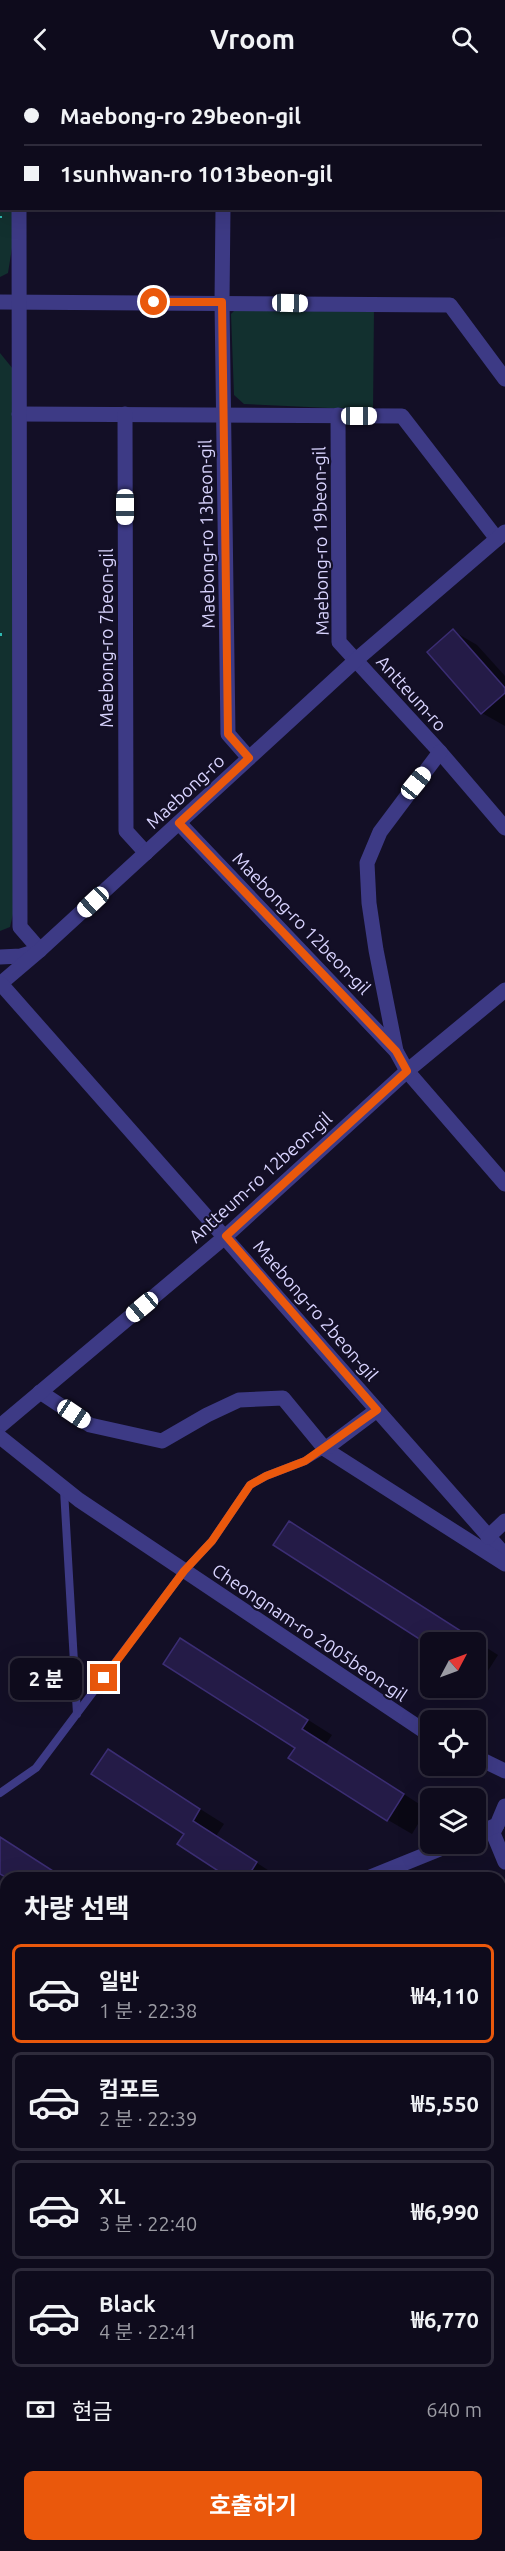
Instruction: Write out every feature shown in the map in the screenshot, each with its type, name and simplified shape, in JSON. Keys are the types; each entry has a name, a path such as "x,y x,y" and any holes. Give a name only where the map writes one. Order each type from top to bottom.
{"street":[{"path":"0,957 21,956 40,950 20,927 19,210"},
{"name":"Maebong-ro 13beon-gil","path":"223,210 222,302 228,734 249,758"},
{"path":"0,302 450,305 505,379"},
{"path":"19,414 402,416 501,535"},
{"name":"Maebong-ro 7beon-gil","path":"125,414 126,831 146,853"},
{"name":"Maebong-ro 19beon-gil","path":"338,416 339,642 356,660"},
{"name":"Maebong-ro","path":"1,984 356,660 501,535"},
{"name":"Antteum-ro","path":"356,660 505,828"},
{"name":"Antteum-ro","path":"368,878 368,863 380,832 440,752"},
{"name":"Maebong-ro 12beon-gil","path":"179,823 396,1051 407,1071 505,1184"},
{"name":"Maebong-ro 12beon-gil","path":"368,878 376,950 396,1051"},
{"name":"Maebong-ro 2beon-gil","path":"1,984 226,1236 505,1555"},
{"name":"Antteum-ro 12beon-gil","path":"0,1426 226,1236 407,1071 505,990"},
{"path":"40,1392 90,1425 162,1441 239,1400 283,1398 325,1449 505,1564"},
{"path":"325,1449 377,1410"},
{"path":"0,1437 20,1455"},
{"path":"0,1446 20,1455"},
{"name":"Cheongnam-ro 2005beon-gil","path":"20,1455 79,1500 420,1728"},
{"path":"488,1537 505,1521"},
{"path":"486,1762 505,1771"},
{"path":"505,1806 493,1833 505,1862"},
{"path":"486,1830 497,1825"},
{"path":"383,1872 427,1854"}],"lane":[{"path":"0,1792 36,1768 184,1571 212,1541 250,1485 266,1476 305,1461 325,1449"},
{"path":"64,1489 77,1714"}],"path":[{"path":"0,633 0,638"}],"green space":[{"path":"0,210 12,210 12,248 8,273 0,277"},
{"path":"239,306 374,309 373,410 244,404 234,395 231,314"},
{"path":"0,353 13,369 15,906 10,927 0,931"}],"building":[{"path":"453,629 505,688 505,693 481,714 427,652"},
{"path":"289,1521 462,1632 420,1632 420,1639 273,1545"},
{"path":"180,1638 308,1720 302,1729 404,1794 387,1821 288,1758 295,1748 163,1664"},
{"path":"108,1749 200,1809 193,1821 257,1862 251,1872 220,1872 177,1844 184,1834 91,1774"},
{"path":"0,1837 55,1872 0,1872"}],"route":[{"path":"104,1678 184,1571 212,1541 250,1485 266,1476 282,1472 305,1461 377,1410 226,1236 407,1071 396,1051 179,823 249,758 228,734 222,302 154,302"}]}
